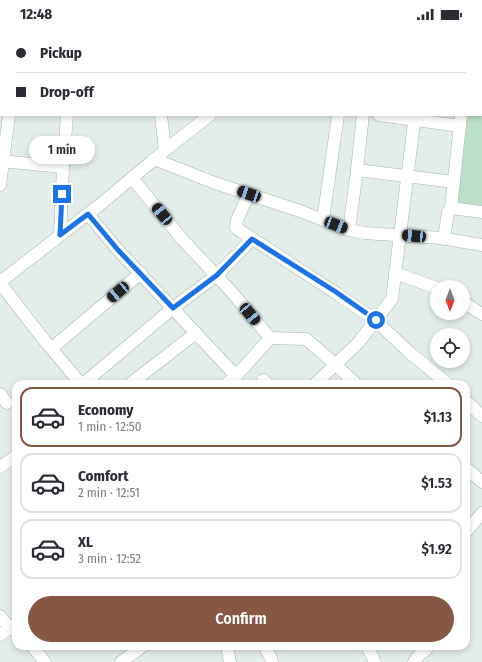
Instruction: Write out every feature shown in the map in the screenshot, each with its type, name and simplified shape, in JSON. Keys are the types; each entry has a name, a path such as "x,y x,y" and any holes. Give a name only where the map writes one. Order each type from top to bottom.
{"street":[{"path":"0,185 9,116"},
{"path":"60,235 67,116"},
{"path":"161,116 165,150"},
{"path":"79,380 0,282 88,214 209,116"},
{"path":"323,220 338,116"},
{"path":"349,230 363,116"},
{"path":"396,116 461,120 451,208 448,212 444,239"},
{"path":"319,380 358,343 392,299 414,117"},
{"path":"154,159 349,230 364,233 444,239 482,245"},
{"path":"2,161 63,167"},
{"path":"357,170 454,182"},
{"path":"132,178 182,239 217,275 270,338 306,339 336,364 352,380"},
{"path":"249,194 237,220 236,228 336,292 376,320 409,352 443,380"},
{"path":"451,208 482,212"},
{"path":"88,214 118,250 236,376"},
{"path":"87,380 173,308 217,275 252,239"},
{"path":"52,348 141,273"},
{"path":"395,273 430,286"},
{"path":"470,306 482,314"},
{"path":"135,380 196,332"},
{"path":"231,380 270,338"},
{"path":"470,405 482,416"},
{"path":"0,467 12,459"},
{"path":"470,472 482,482"},
{"path":"470,527 482,513"},
{"path":"0,616 11,628"},
{"path":"35,650 45,662"},
{"path":"120,662 136,650"},
{"path":"228,650 230,662"},
{"path":"266,650 272,662"},
{"path":"369,650 375,662"},
{"path":"414,662 420,654 426,650"}],"green space":[{"path":"468,116 482,116 482,206 456,204"}],"route":[{"path":"62,194 60,235 88,214 118,250 173,308 217,275 252,239 336,292 376,320"}]}
